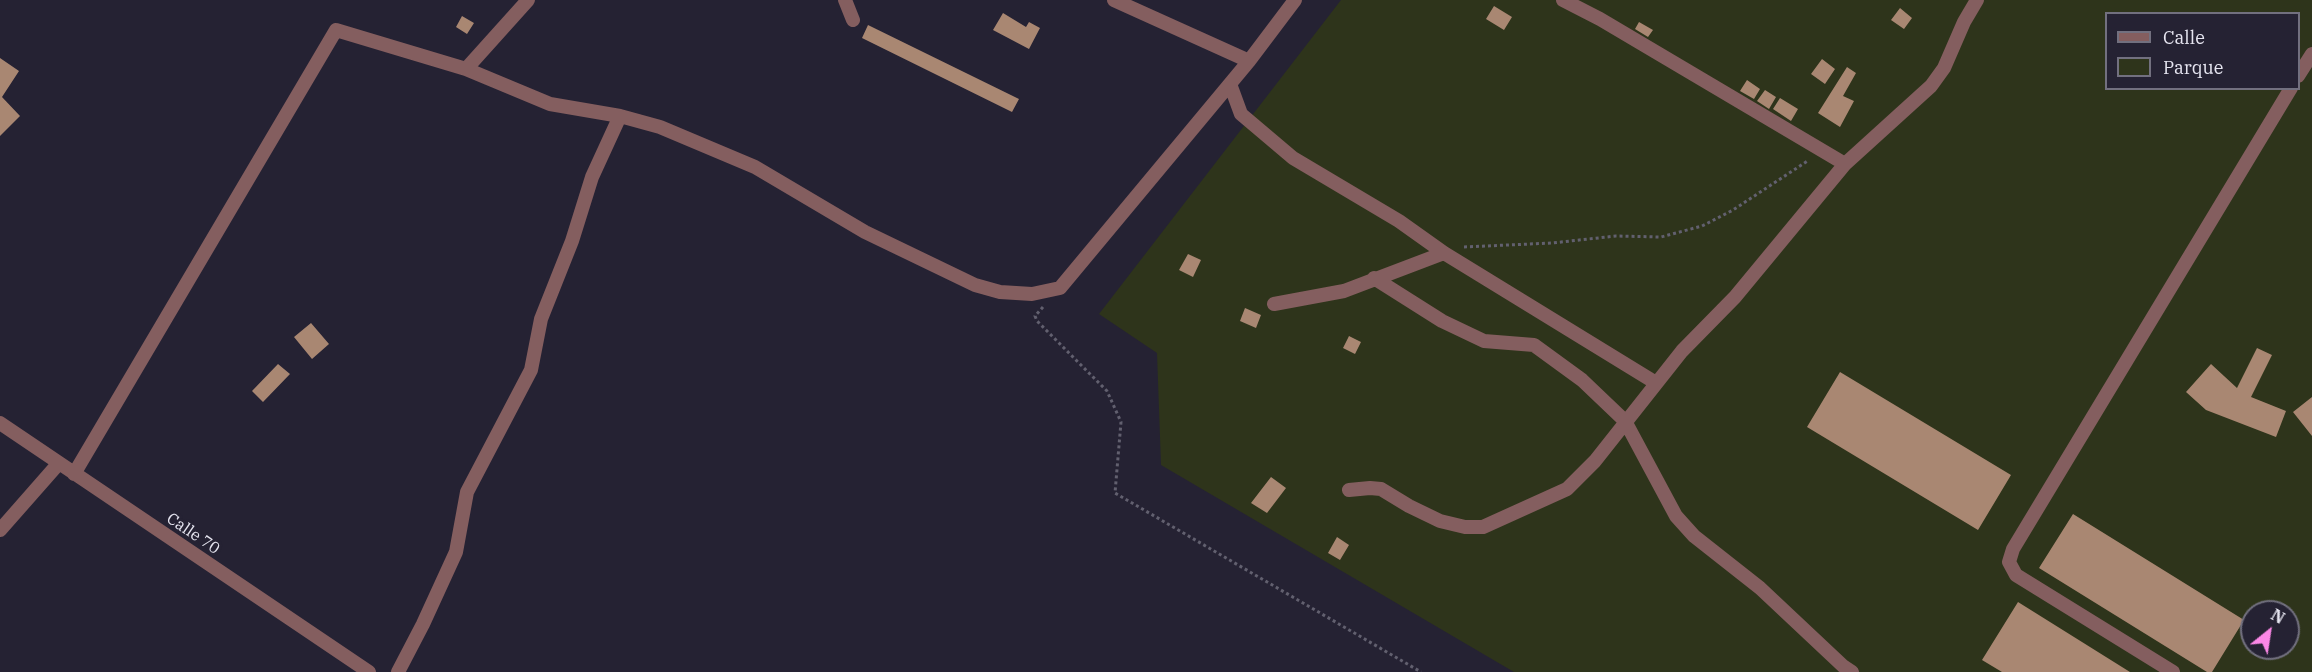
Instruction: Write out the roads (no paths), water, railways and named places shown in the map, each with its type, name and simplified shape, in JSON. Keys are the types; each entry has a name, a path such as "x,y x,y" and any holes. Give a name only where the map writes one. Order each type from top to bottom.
{"street":[{"path":"466,69 528,0"},
{"path":"844,0 854,20"},
{"path":"1114,0 1250,61"},
{"path":"74,474 336,30 466,69 550,104 620,116 660,127 755,167 865,232 975,285 1000,292 1032,294 1059,288 1250,61 1294,0"},
{"path":"1563,0 1600,19 1845,164"},
{"path":"1349,490 1381,489 1409,506 1440,520 1465,527 1483,527 1567,489 1595,461 1682,351 1735,297 1845,164 1931,86 1944,68 1964,21 1977,0"},
{"path":"2300,73 2312,54"},
{"path":"1230,84 1241,114 1293,158 1399,221 1444,254 1656,383"},
{"path":"2173,672 2016,575 2009,562 2019,538 2290,90"},
{"path":"398,672 456,552 467,492 531,370 541,319 572,242 592,177 620,116"},
{"path":"1274,304 1344,291 1444,254"},
{"path":"1374,278 1442,321 1484,341 1539,347 1554,361 1582,380 1625,421 1676,516 1694,536 1760,588 1852,672"},
{"name":"Calle 70","path":"0,423 369,672"},
{"path":"0,530 59,463"}]}
